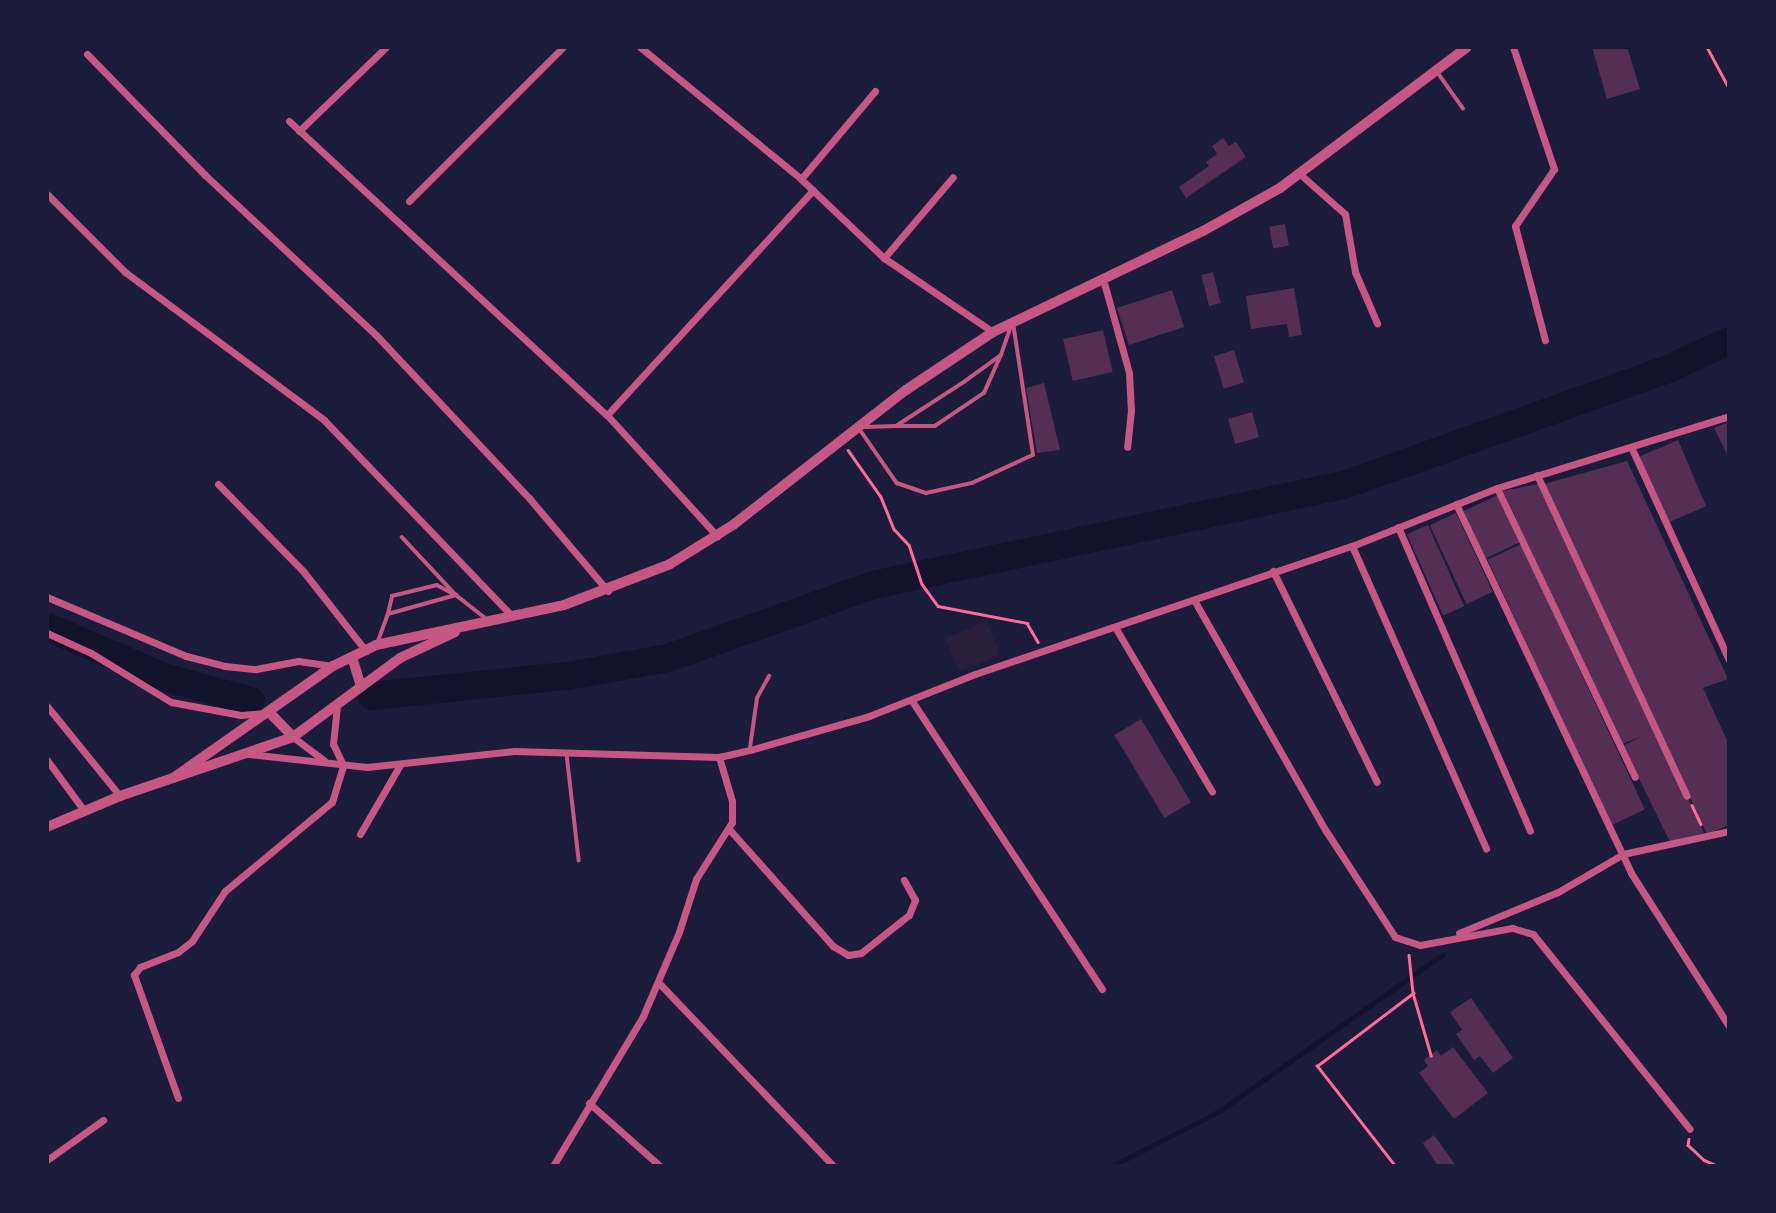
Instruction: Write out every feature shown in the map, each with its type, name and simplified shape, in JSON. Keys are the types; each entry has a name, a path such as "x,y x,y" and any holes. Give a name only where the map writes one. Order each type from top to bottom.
{"street":[{"path":"299,131 386,47"},
{"path":"409,201 563,47"},
{"path":"640,47 813,190 884,258 993,332"},
{"path":"173,778 270,713 332,666 376,645 465,627 608,592 670,564 717,536 858,427 993,332 1203,231 1301,174 1467,47"},
{"path":"1513,47 1554,169 1515,226 1545,340"},
{"path":"87,54 205,175 376,335 529,498 608,592"},
{"path":"801,180 874,91"},
{"path":"289,121 607,415 717,536"},
{"path":"1301,174 1345,214 1355,272 1377,323"},
{"path":"884,258 953,177"},
{"path":"607,415 813,190"},
{"path":"47,194 125,272 324,420 512,616"},
{"path":"1103,279 1129,373 1131,410 1127,447"},
{"path":"242,754 293,755 343,765 400,765 514,751 719,757 750,750 912,701 975,674 1352,546 1497,488 1632,449 1729,416"},
{"path":"1632,449 1729,660"},
{"path":"1537,475 1688,794"},
{"path":"218,484 303,571 366,651"},
{"path":"1497,488 1634,777"},
{"path":"1456,505 1631,873 1729,1026"},
{"path":"1398,527 1530,831"},
{"path":"1352,546 1486,849"},
{"path":"1273,571 1377,782"},
{"path":"47,597 186,656 225,666 256,669 305,661 332,666"},
{"path":"1194,600 1371,904 1395,937 1408,944 1525,928 1533,934 1690,1129"},
{"path":"1115,626 1212,792"},
{"path":"47,827 120,796 293,737 337,708 400,658 465,627"},
{"path":"47,633 91,653 171,702 241,715 270,713"},
{"path":"1038,642 1043,653"},
{"path":"352,657 361,687"},
{"path":"912,701 1102,989"},
{"path":"47,706 120,796"},
{"path":"178,1098 134,975 140,967 178,952 192,941 225,891 332,802 343,765 333,744 337,708"},
{"path":"270,713 293,737 328,762"},
{"path":"553,1166 589,1103 611,1073 658,982 696,879 729,829 732,801 719,757"},
{"path":"47,760 85,812"},
{"path":"360,834 400,765"},
{"path":"729,829 833,946 848,955 861,953 909,915 915,900 904,880"},
{"path":"1452,936 1558,892 1623,855 1729,831"},
{"path":"658,982 833,1166"},
{"path":"589,1103 660,1166"},
{"path":"47,1160 103,1120"}],"lane":[{"path":"1435,69 1463,108"},
{"path":"858,427 934,426 974,400 984,393 1013,321"},
{"path":"858,427 897,483 926,493 972,483 1033,455 1013,321"},
{"path":"896,426 1001,355"},
{"path":"402,537 456,595 488,621"},
{"path":"376,645 392,596 438,586 456,595"},
{"path":"388,614 456,595"},
{"path":"750,750 757,698 769,676"},
{"path":"567,754 579,860"}],"path":[{"path":"1707,47 1729,88"},
{"path":"841,440 881,497 894,528 909,545 922,584 938,606 1027,623 1038,642"},
{"path":"1688,794 1707,837"},
{"path":"1408,944 1413,993 1432,1055"},
{"path":"1395,1166 1317,1066 1413,993"},
{"path":"1690,1129 1688,1145 1718,1166"}],"shaded area":[{"path":"986,621 1000,654 960,671 945,638"}],"building":[{"path":"1592,47 1627,47 1640,89 1607,99"},
{"path":"1223,138 1229,146 1236,142 1246,157 1186,198 1179,187 1209,166 1206,162 1217,154 1212,146"},
{"path":"1285,224 1289,246 1273,248 1269,227"},
{"path":"1213,272 1221,303 1209,306 1201,275"},
{"path":"1294,288 1302,335 1289,337 1287,324 1251,329 1246,296"},
{"path":"1172,290 1184,327 1129,345 1117,308"},
{"path":"1103,330 1113,372 1073,381 1063,339"},
{"path":"1234,350 1244,383 1224,389 1214,356"},
{"path":"1044,383 1060,450 1037,453 1026,388"},
{"path":"1252,412 1259,437 1235,444 1228,419"},
{"path":"1729,422 1729,458 1714,428"},
{"path":"1678,440 1706,506 1667,523 1639,456"},
{"path":"1627,461 1728,679 1703,688 1729,745 1729,825 1707,834 1544,484"},
{"path":"1538,484 1704,833 1670,842 1623,746 1642,736 1622,744 1586,669 1503,491"},
{"path":"1498,495 1520,542 1486,558 1464,511"},
{"path":"1456,513 1493,592 1466,604 1430,525"},
{"path":"1428,525 1464,606 1443,616 1407,534"},
{"path":"1521,544 1645,810 1611,825 1487,560"},
{"path":"1141,719 1191,802 1164,818 1114,735"},
{"path":"1471,998 1513,1058 1493,1073 1480,1056 1474,1060 1456,1034 1462,1030 1450,1012"},
{"path":"1453,1047 1488,1093 1454,1119 1419,1073 1428,1066 1424,1060 1437,1050 1441,1056"},
{"path":"1434,1135 1456,1166 1438,1166 1423,1143"}],"waterway":[{"path":"372,696 567,676 668,658 873,585 1344,485 1670,368 1729,341"},
{"path":"47,627 164,677 251,701"},
{"path":"1112,1166 1218,1112 1442,955"}]}
